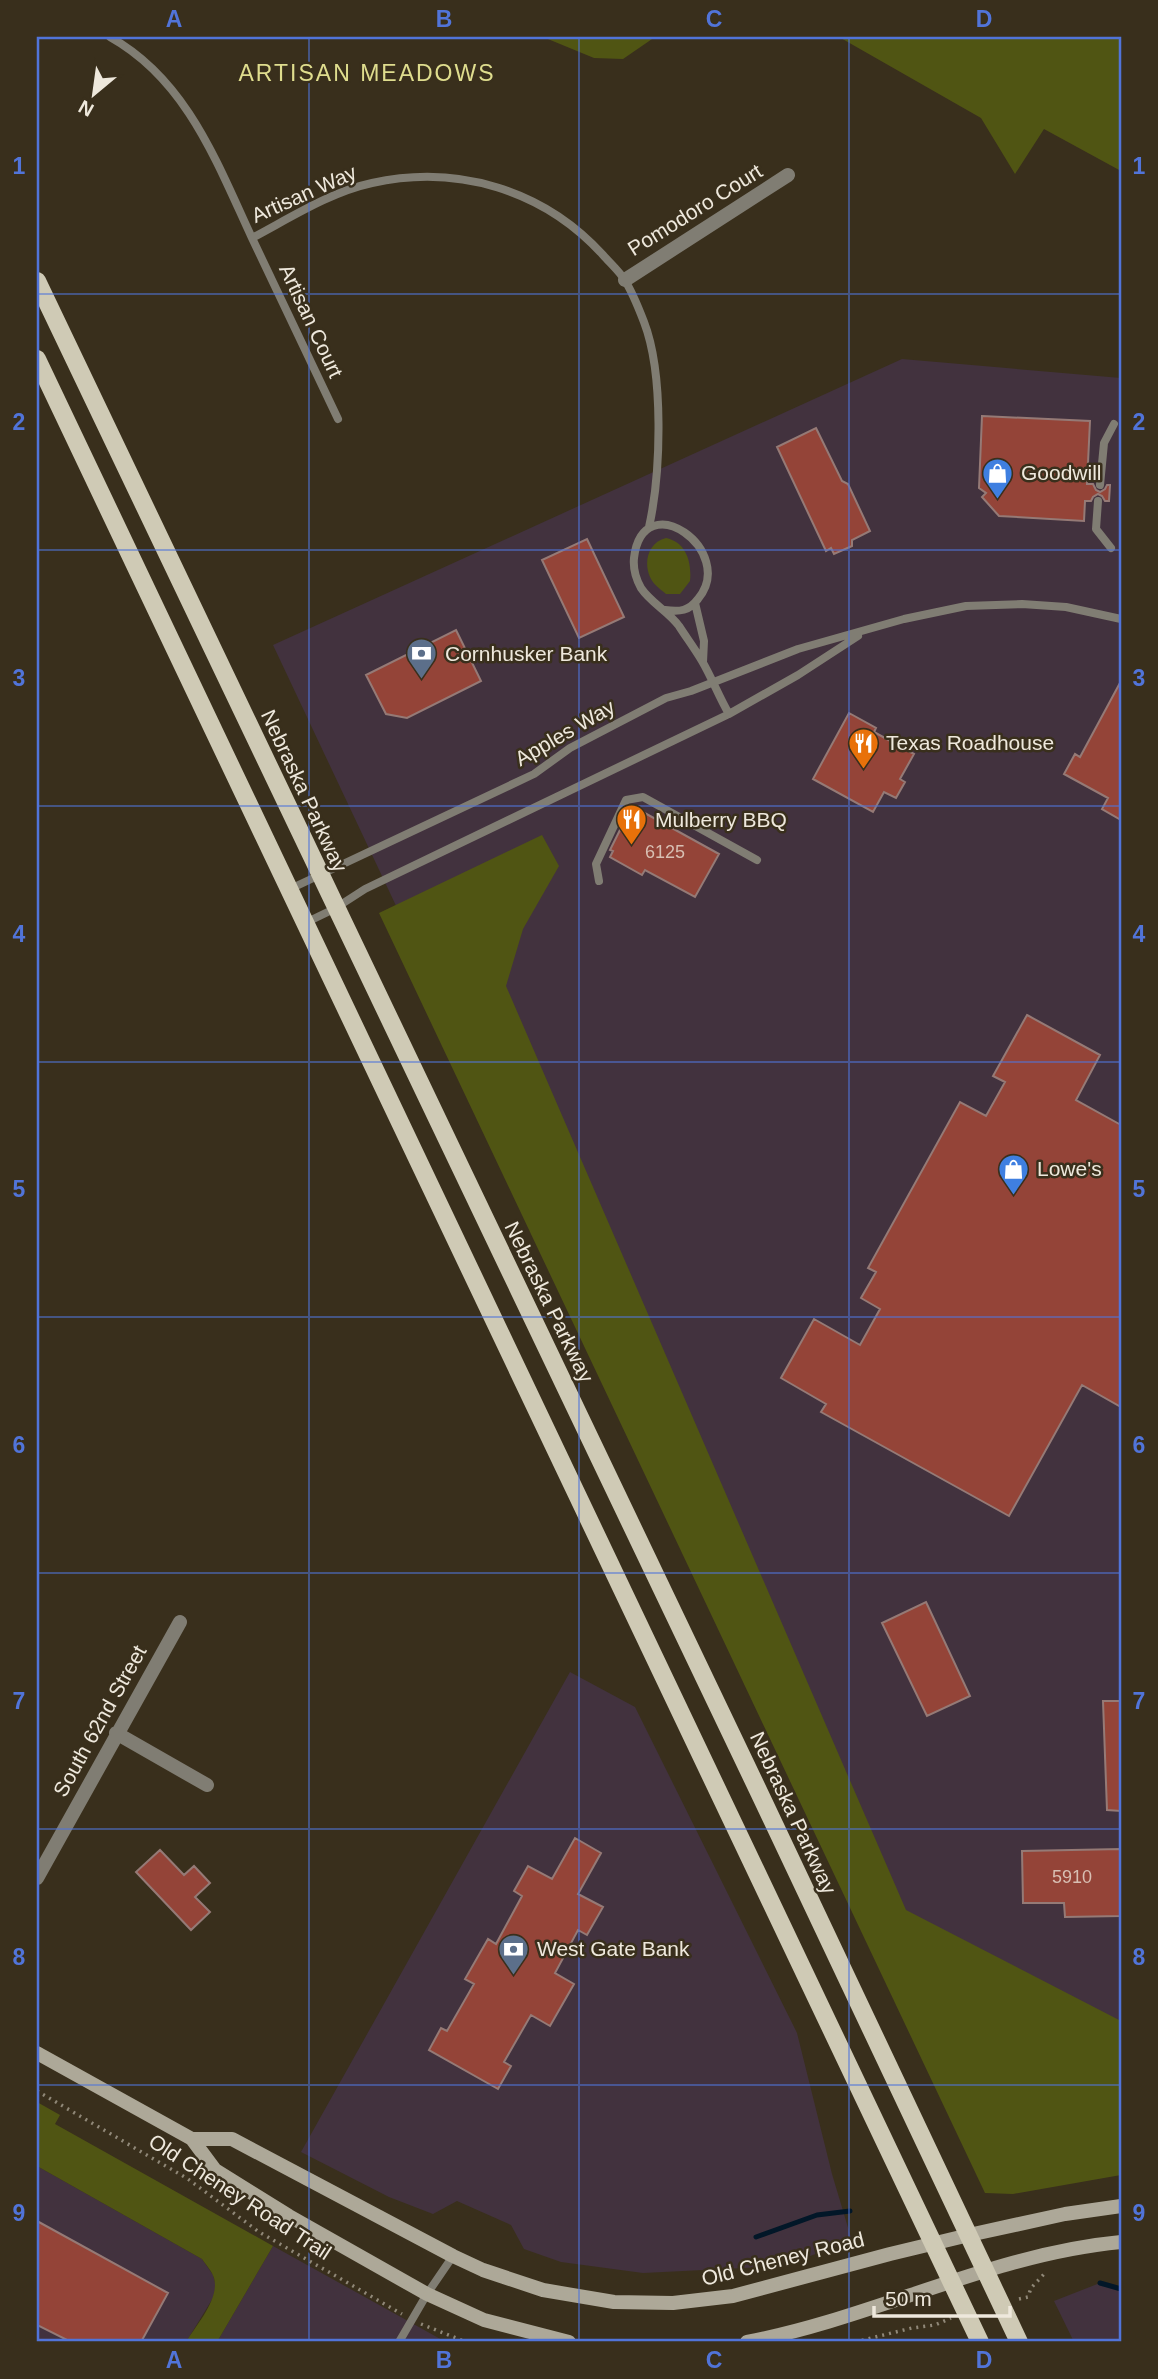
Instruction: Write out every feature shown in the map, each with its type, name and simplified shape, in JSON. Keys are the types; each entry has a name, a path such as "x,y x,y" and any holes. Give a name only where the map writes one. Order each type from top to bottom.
{"main road":[{"name":"Nebraska Parkway","path":"37,281 1019,2342"},
{"path":"37,359 980,2342"},
{"name":"Old Cheney Road","path":"37,2053 192,2139 215,2170 289,2216 427,2294 484,2320 569,2342"},
{"name":"Old Cheney Road","path":"192,2139 232,2139 453,2256 495,2275 555,2292 603,2300 663,2303 713,2300 969,2235 1065,2214 1121,2206"},
{"path":"747,2342 790,2332 985,2271 1059,2251 1121,2242"}],"street":[{"name":"Pomodoro Court","path":"625,279 788,176"},
{"name":"South 62nd Street","path":"37,1878 180,1622"},
{"path":"116,1733 207,1785"}],"lane":[{"name":"Artisan Way","path":"110,37 147,61 191,114 252,239 336,195 369,184 420,176 447,177 495,186 545,206 592,243 625,279 651,345 655,372 657,470 649,527"},
{"name":"Artisan Court","path":"252,239 338,419"},
{"path":"1100,485 1104,443 1114,424"},
{"path":"1098,501 1096,529 1111,548"},
{"path":"665,610 686,610 695,603 702,595 706,577 704,557 693,537 677,527 657,525 649,527 639,536 635,549 635,573 645,594 665,610 703,662 711,684 729,714"},
{"path":"695,603 704,641 703,662"},
{"name":"Apples Way","path":"290,889 534,774 570,748 666,698 711,684 798,649 934,611 966,606 1021,604 1066,607 1121,619"},
{"name":"Apples Way","path":"306,923 365,889 729,714 798,675 867,630"},
{"path":"599,881 596,864 626,800 643,797 757,860"},
{"path":"400,2342 427,2294 453,2256"}],"path":[{"name":"Old Cheney Road Trail","path":"37,2091 188,2179 259,2232 411,2320 466,2342"},
{"path":"1000,2302 1028,2297"},
{"path":"855,2342 935,2325 966,2312"}],"shaded area":[{"path":"902,359 1121,378 1121,2031 908,1920 700,1550 273,645"},
{"name":"West Gate Bank","path":"570,1672 635,1707 797,2033 832,2174 852,2241 782,2266 643,2273 561,2262 524,2249 511,2225 457,2201 433,2214 389,2197 301,2152"},
{"path":"37,2166 202,2259 213,2275 216,2286 213,2298 186,2342 37,2342"},
{"path":"273,2246 444,2341 446,2342 217,2342"},
{"path":"1100,2283 1121,2289 1121,2342 1074,2342 1054,2301"}],"green space":[{"path":"543,37 655,37 623,59 594,58"},
{"path":"839,37 1121,37 1121,171 1044,129 1015,174 981,118"},
{"path":"666,538 683,548 689,560 690,581 680,594 666,594 653,582 648,571 649,553 655,544"},
{"path":"542,835 559,866 523,929 506,986 906,1910 1121,2021 1121,2175 1013,2194 985,2193 379,913"},
{"path":"37,2102 60,2115 55,2124 273,2246 217,2342 186,2342 206,2312 214,2294 214,2278 202,2259 37,2166"}],"building":[{"path":"982,416 1090,421 1087,484 1093,484 1100,492 1110,485 1109,501 1105,501 1098,494 1091,501 1085,501 1084,521 999,516 982,497 986,493 979,488"},
{"path":"816,428 842,481 848,484 870,531 852,540 852,546 834,554 831,548 826,551 777,447"},
{"path":"587,539 624,617 579,638 542,560"},
{"path":"456,630 481,681 407,718 386,714 366,675"},
{"path":"1121,681 1121,820 1102,809 1108,798 1064,774 1075,754 1080,757"},
{"path":"849,713 876,728 874,732 914,754 900,779 905,782 896,798 884,792 873,812 813,779"},
{"path":"632,806 719,854 695,897 645,870 642,875 610,857 613,851 610,850"},
{"name":"Lowe's","path":"1027,1015 1100,1055 1076,1100 1121,1125 1121,1407 1082,1385 1009,1516 821,1412 826,1404 781,1378 814,1319 860,1345 880,1309 861,1298 876,1272 868,1268 960,1102 986,1116 1005,1082 993,1076"},
{"path":"926,1602 970,1696 927,1716 882,1623"},
{"path":"1103,1701 1121,1701 1121,1811 1107,1810"},
{"name":"West Gate Bank","path":"575,1838 601,1853 578,1894 603,1907 587,1935 578,1930 555,1973 574,1984 550,2026 531,2015 504,2062 511,2066 498,2089 429,2050 441,2028 447,2031 474,1984 465,1979 488,1939 496,1944 522,1896 514,1891 528,1866 552,1879"},
{"path":"1121,1849 1121,1916 1065,1917 1064,1903 1023,1903 1022,1851"},
{"path":"160,1850 184,1875 194,1866 210,1883 195,1897 210,1912 191,1930 136,1872"},
{"path":"37,2221 168,2293 141,2342 71,2342 37,2325"}],"waterway":[{"path":"756,2237 817,2215 850,2211"},
{"path":"1100,2283 1121,2289"}],"place":[{"name":"Goodwill","path":"998,500"},
{"name":"Cornhusker Bank","path":"422,681"},
{"name":"Texas Roadhouse","path":"863,770"},
{"name":"Mulberry BBQ","path":"632,847"},
{"name":"Lowe's","path":"1014,1196"},
{"name":"West Gate Bank","path":"514,1976"}],"district":[{"name":"ARTISAN MEADOWS","path":"367,73"}]}
